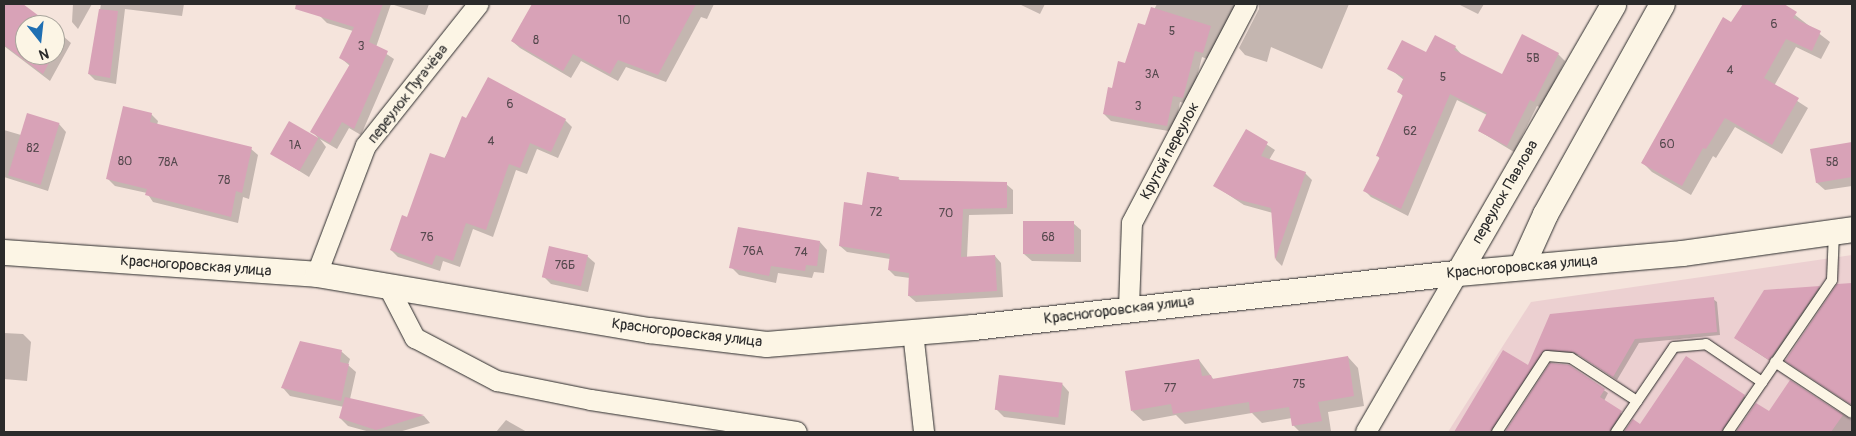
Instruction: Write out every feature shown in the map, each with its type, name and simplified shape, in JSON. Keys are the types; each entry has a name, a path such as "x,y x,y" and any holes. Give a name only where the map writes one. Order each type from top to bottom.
{"street":[{"name":"переулок Пугачёва","path":"317,274 366,146 479,4"},
{"name":"Крутой переулок","path":"1129,308 1132,223 1247,4"},
{"name":"переулок Павлова","path":"1366,432 1613,4"},
{"path":"1521,267 1545,214 1662,4"},
{"name":"Красногоровская улица","path":"4,252 317,274 648,330 766,344 913,332 1458,273 1682,253 1843,230"},
{"path":"388,286 415,338 496,381 591,400 797,432"},
{"path":"913,332 924,432"}],"lane":[{"path":"1728,432 1832,280 1843,230"},
{"path":"1616,432 1674,347 1706,344 1762,382"},
{"path":"1497,432 1548,356 1571,358 1637,401"},
{"path":"1776,362 1852,414"}],"shaded area":[{"path":"1852,255 1852,432 1448,432 1531,302"}],"building":[{"path":"4,4 23,4 38,15 15,15 15,53 4,45"},
{"path":"296,4 383,4 369,42 388,51 354,129 342,122 330,143 310,132 350,64 339,58 354,27 295,9"},
{"path":"532,4 696,4 658,75 618,60 610,74 573,54 563,71 511,41"},
{"path":"1743,4 1784,4 1797,12 1793,18 1821,31 1812,51 1786,39 1764,78 1799,98 1772,145 1725,118 1706,149 1703,148 1682,186 1641,163 1723,17 1731,22"},
{"path":"1151,7 1211,26 1203,53 1195,51 1183,98 1173,96 1167,126 1103,114 1108,87 1112,88 1118,61 1125,63 1138,23 1145,25"},
{"path":"99,9 118,11 110,78 88,74"},
{"path":"1522,34 1559,53 1534,102 1530,100 1507,146 1478,131 1487,113 1450,94 1401,209 1363,191 1380,157 1376,156 1403,95 1397,92 1404,77 1387,69 1402,40 1426,52 1435,35 1456,46 1454,50 1502,74"},
{"path":"31,65 48,65 43,74"},
{"path":"488,77 566,119 551,152 530,143 520,168 509,164 486,230 466,223 453,261 436,255 432,265 390,250 402,215 407,217 430,153 445,158 462,116 466,118"},
{"path":"123,106 152,113 150,122 252,147 242,193 236,191 231,217 145,195 147,189 106,179"},
{"path":"27,113 60,123 41,185 8,175"},
{"path":"289,121 318,138 299,171 270,154"},
{"path":"1246,129 1268,142 1261,156 1306,172 1275,260 1271,208 1236,199 1213,186"},
{"path":"1852,142 1852,177 1816,183 1810,149"},
{"path":"867,172 899,177 898,180 1007,182 1007,208 963,209 961,257 995,255 997,291 908,296 909,273 888,270 890,254 839,246 844,202 862,205"},
{"path":"1023,221 1074,221 1074,254 1023,254"},
{"path":"738,227 820,241 817,266 806,265 805,271 771,266 769,276 729,268"},
{"path":"549,246 588,255 581,286 542,277"},
{"path":"1852,283 1852,401 1850,404 1785,361 1837,284"},
{"path":"1820,286 1769,360 1734,338 1764,290"},
{"path":"1714,297 1717,332 1635,339 1613,377 1574,352 1544,350 1490,432 1454,432 1503,350 1528,365 1550,314"},
{"path":"300,341 342,350 340,362 349,364 341,401 281,388"},
{"path":"1348,356 1354,396 1318,402 1322,421 1292,426 1289,407 1250,413 1249,402 1173,414 1171,404 1131,411 1125,371 1199,359 1202,376 1211,375 1212,379"},
{"path":"1686,356 1745,395 1721,432 1624,432 1633,419 1640,424"},
{"path":"1550,363 1569,365 1605,389 1600,397 1622,411 1609,432 1505,432"},
{"path":"999,375 1063,383 1058,418 995,410"},
{"path":"1790,380 1843,415 1831,432 1736,432 1756,403 1769,411"},
{"path":"345,397 424,415 376,430 339,418"}]}
